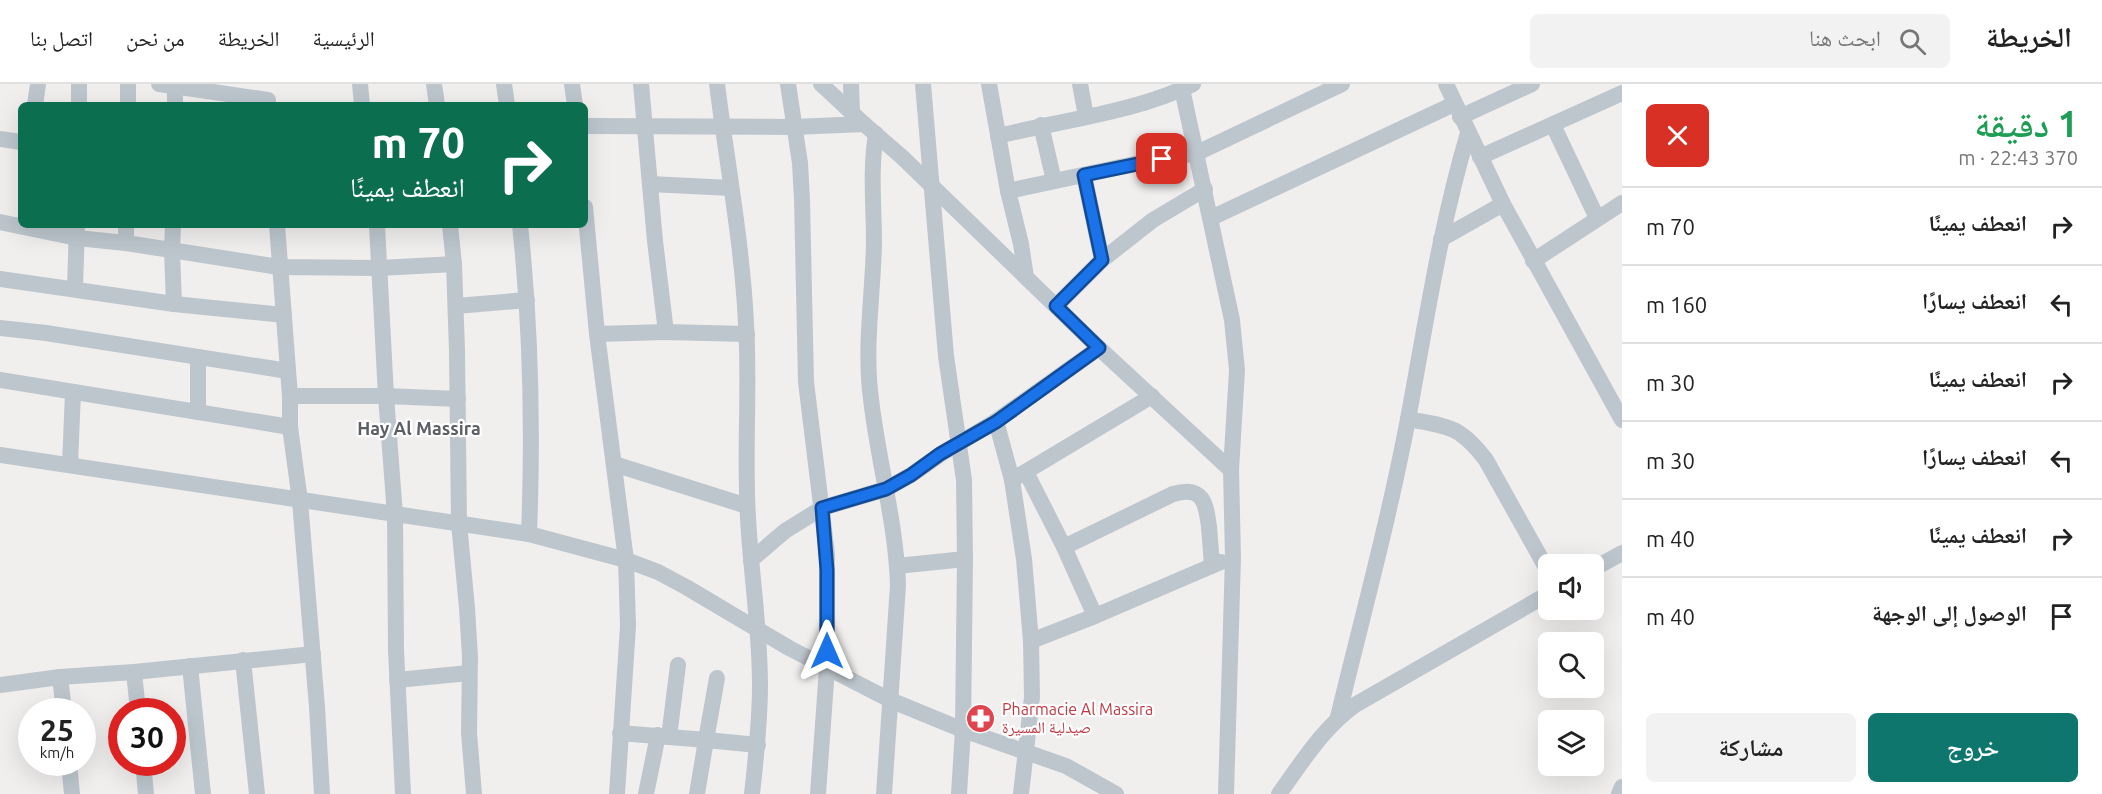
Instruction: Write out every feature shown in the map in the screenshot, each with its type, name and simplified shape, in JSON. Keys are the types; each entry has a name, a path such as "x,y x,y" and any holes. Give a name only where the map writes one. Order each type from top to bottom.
{"street":[{"path":"35,102 38,84"},
{"path":"79,84 79,102"},
{"path":"128,84 128,102"},
{"path":"360,84 362,102"},
{"path":"434,84 437,102"},
{"path":"504,84 507,102"},
{"path":"572,84 575,102"},
{"path":"641,84 666,332"},
{"path":"717,84 741,253 749,373 747,506 760,683 758,745 752,794"},
{"path":"788,84 800,163 806,382 828,576 827,668 818,794"},
{"path":"822,84 1099,348 1231,470"},
{"path":"851,84 864,123 873,166 874,244 869,369 872,406 897,566 897,607 884,794"},
{"path":"923,84 945,356 964,480 963,730 959,794"},
{"path":"989,84 1026,277"},
{"path":"1080,84 1086,116"},
{"path":"1008,191 1197,153 1342,84"},
{"path":"1446,84 1503,204 1622,420"},
{"path":"167,85 201,92 268,96"},
{"path":"167,85 174,102"},
{"path":"1211,218 1457,110 1529,85"},
{"path":"998,136 1126,108 1186,86 1197,153 1236,344 1237,370 1231,470 1233,556 1226,794"},
{"path":"1480,157 1622,93"},
{"path":"588,126 794,127 864,123"},
{"path":"1041,125 1054,181"},
{"path":"1553,125 1597,218"},
{"path":"1338,717 1392,497 1429,296 1455,180 1468,134"},
{"path":"0,139 18,142"},
{"path":"1084,175 1102,260"},
{"path":"650,184 731,188"},
{"path":"1056,306 1102,260 1153,220 1205,189"},
{"path":"1533,261 1622,203"},
{"path":"1442,239 1503,204"},
{"path":"0,222 18,224"},
{"path":"51,228 77,231 126,243 279,267 380,268 454,264"},
{"path":"126,228 126,243"},
{"path":"173,228 174,304"},
{"path":"276,228 290,396 290,427 300,501 313,654 322,794"},
{"path":"377,228 395,515 397,680 403,794"},
{"path":"450,228 456,306 459,523 470,657 470,733 474,794"},
{"path":"520,228 527,300 531,406 529,534"},
{"path":"587,228 597,334 626,560 628,626 617,794"},
{"path":"75,289 77,231"},
{"path":"0,279 174,304 284,315"},
{"path":"456,306 527,300"},
{"path":"0,328 46,333 288,371"},
{"path":"597,334 666,332 747,334"},
{"path":"751,560 785,531 822,508 886,489 996,422 1099,348"},
{"path":"198,357 198,412"},
{"path":"0,380 290,427"},
{"path":"70,465 73,392"},
{"path":"290,396 458,399"},
{"path":"1019,476 1152,396"},
{"path":"1408,419 1450,427 1459,431 1476,447 1486,460 1539,554"},
{"path":"996,422 1019,476 1064,547 1095,616"},
{"path":"0,455 529,534 626,560 658,572 827,668 890,700 963,730 1073,769 1116,794"},
{"path":"614,464 747,506"},
{"path":"1019,476 1031,641 1032,697 1021,794"},
{"path":"1064,547 1173,494 1190,490 1207,506 1212,565"},
{"path":"1604,563 1622,552"},
{"path":"1031,641 1233,556"},
{"path":"897,566 965,559"},
{"path":"1279,794 1338,717 1354,705 1538,600"},
{"path":"0,685 60,677 313,654"},
{"path":"243,660 257,794"},
{"path":"646,794 663,736 678,665"},
{"path":"190,666 203,794"},
{"path":"134,672 137,698"},
{"path":"397,680 469,673"},
{"path":"60,677 62,698"},
{"path":"697,794 717,678"},
{"path":"620,733 758,745"},
{"path":"70,776 72,794"},
{"path":"144,776 146,794"},
{"path":"1619,794 1622,787"}],"place":[{"name":"Pharmacie Al Massira صيدلية المسيرة","path":"981,718"}],"district":[{"name":"Hay Al Massira","path":"419,429"}],"route":[{"path":"827,651 827,554 822,508 886,489 911,475 940,454 996,422 1099,348 1056,306 1102,260 1084,175 1162,159"}]}
